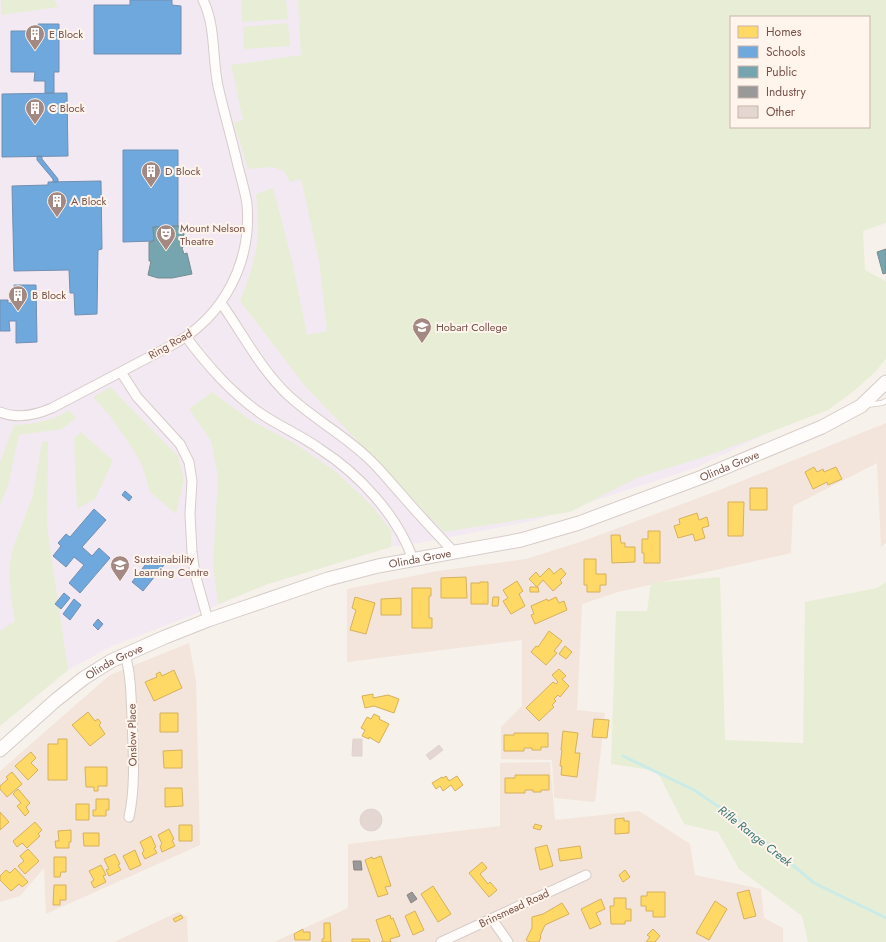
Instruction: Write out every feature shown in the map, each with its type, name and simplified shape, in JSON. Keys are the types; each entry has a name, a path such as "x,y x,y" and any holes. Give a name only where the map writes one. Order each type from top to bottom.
{"main road":[{"name":"Olinda Grove","path":"0,750 56,700 79,682 111,661 125,654 208,620 328,579 412,559 521,540 600,515 787,443 822,427 861,406 886,382"}],"street":[{"name":"Ring Road","path":"0,412 20,416 37,414 52,408 174,344 186,337 210,315 221,303 235,279 243,252 247,229 247,204 218,86 212,30 203,0"},
{"path":"221,303 243,337 277,384 306,410 357,447 369,458 454,552"},
{"path":"186,337 222,380 262,415 335,459 358,479 390,515 404,538 412,559"},
{"path":"120,372 137,397 180,444 189,462 192,482 190,514 192,552 195,574 208,620"},
{"name":"Onslow Place","path":"125,654 130,669 132,734 133,791 129,817"},
{"name":"Brinsmead Road","path":"441,942 586,875"},
{"path":"492,919 508,942"}],"lane":[{"name":"Olinda Grove","path":"861,406 886,401"}],"shaded area":[{"name":"Hobart College","path":"0,0 881,0 886,57 886,212 837,232 826,405 695,468 532,521 431,541 391,547 268,584 112,646 68,670 0,726"},
{"path":"886,423 886,543 881,547 877,463 793,506 791,553 618,592 582,604 577,710 605,713 595,802 554,798 552,760 501,759 501,727 522,706 522,640 347,662 347,589 438,571 526,559 586,540 717,491"},
{"path":"189,643 196,681 200,845 46,914 44,868 20,896 0,902 0,771 110,675"},
{"path":"550,762 555,820 639,811 690,844 695,875 761,889 764,918 783,928 783,942 274,942 348,908 348,844 500,826 500,763"},
{"path":"178,912 187,917 188,942 114,942"}],"green space":[{"path":"1,0 54,0 59,7 1,15"},
{"path":"241,0 286,0 288,19 242,22"},
{"path":"298,0 886,0 886,223 863,231 865,270 886,281 886,359 875,372 854,391 828,410 710,455 639,477 570,512 444,532 305,386 240,301 250,272 257,243 258,219 256,194 273,188 292,261 307,335 327,331 319,261 301,179 290,182 284,171 272,167 248,169 234,123 243,120 231,65 301,55"},
{"path":"288,23 290,46 244,49 243,27"},
{"path":"110,387 178,456 184,479 176,514 150,492 142,465 134,451 110,416 93,397"},
{"path":"212,392 250,420 294,443 336,472 373,507 391,531 391,547 268,584 218,604 213,566 218,476 211,441 189,409"},
{"path":"69,410 76,418 62,429 19,435 8,486 0,505 0,462 14,425 36,423 55,418"},
{"path":"81,432 113,461 95,499 77,509 74,438"},
{"path":"48,441 47,526 68,670 0,726 0,631 15,621 11,599 9,569 13,548 33,495 42,442"},
{"path":"720,577 725,740 803,743 805,602 877,588 886,582 886,942 808,942 802,916 739,869 718,832 684,824 657,771 611,764 616,611 647,611 651,583"}],"building: Homes":[{"path":"814,467 817,472 823,469 824,472 836,467 842,479 828,485 827,482 813,489 805,472"},
{"path":"750,488 767,488 767,510 750,510"},
{"path":"728,502 744,502 743,536 728,536"},
{"path":"697,513 699,520 707,517 709,526 702,528 705,538 695,541 693,534 678,538 674,526 680,524 679,519"},
{"path":"648,531 660,531 660,563 644,563 642,539 648,539"},
{"path":"611,535 620,535 621,543 625,543 625,547 635,547 635,562 612,563"},
{"path":"584,559 596,559 596,574 606,574 606,585 600,585 600,592 587,592 587,585 584,585"},
{"path":"549,568 554,574 561,568 566,574 560,580 562,583 553,591 543,580 537,587 529,579 536,572 540,577"},
{"path":"466,577 467,598 441,598 441,578"},
{"path":"517,581 523,591 519,594 525,606 511,614 503,601 508,598 503,590"},
{"path":"488,582 488,604 471,604 471,583"},
{"path":"530,587 538,587 539,592 530,592"},
{"path":"412,588 431,588 431,596 429,596 429,618 432,618 432,628 412,628"},
{"path":"355,597 375,603 366,634 350,630 356,610 352,608"},
{"path":"493,597 499,597 498,606 492,606"},
{"path":"556,597 559,603 564,601 567,610 535,624 531,615 534,614 531,606"},
{"path":"401,598 401,615 381,615 381,599"},
{"path":"549,631 562,641 554,651 557,653 546,665 531,652 536,646 538,647"},
{"path":"565,646 572,652 566,659 559,654"},
{"path":"559,669 566,676 562,679 569,686 560,697 558,695 554,699 556,701 552,705 554,707 539,721 526,708 553,682 556,684 558,682 552,675"},
{"path":"174,670 182,688 154,701 145,682 157,677 156,674 160,672 162,676"},
{"path":"373,694 373,698 388,695 399,699 394,713 374,706 365,708 362,696"},
{"path":"88,712 95,721 98,719 101,723 99,725 105,734 90,746 72,725"},
{"path":"160,713 178,713 178,732 160,732"},
{"path":"374,714 380,717 379,719 389,724 379,743 369,737 369,739 362,736 365,730 361,728 367,717 371,719"},
{"path":"594,719 609,720 607,738 592,737"},
{"path":"563,731 578,733 575,753 580,753 577,777 561,775 562,766 560,766"},
{"path":"514,733 548,733 548,747 541,747 541,750 524,748 524,751 504,751 504,735 514,735"},
{"path":"58,739 67,739 67,780 48,780 48,744 58,744"},
{"path":"182,750 182,768 164,768 163,751"},
{"path":"31,752 36,758 31,763 38,770 28,780 15,766"},
{"path":"85,767 107,767 107,786 98,786 98,791 94,791 94,787 86,787"},
{"path":"12,772 22,784 7,797 0,789 0,786 8,779 6,777"},
{"path":"515,775 549,775 549,790 533,792 533,790 525,790 525,793 505,793 505,778 515,778"},
{"path":"446,776 449,781 457,776 463,785 455,791 451,785 443,791 440,786 436,789 432,783"},
{"path":"165,788 182,788 183,806 165,807"},
{"path":"18,789 30,803 26,807 29,812 25,816 17,806 21,803 13,794"},
{"path":"96,799 109,799 109,810 106,810 106,816 93,816 93,810 96,810"},
{"path":"76,804 89,804 89,820 76,820"},
{"path":"0,812 9,822 0,830"},
{"path":"624,818 624,821 629,821 629,833 615,834 615,819"},
{"path":"35,822 42,830 38,834 40,836 27,848 22,843 17,847 13,841"},
{"path":"535,824 542,826 540,830 533,828"},
{"path":"179,825 192,825 192,841 179,841"},
{"path":"169,829 174,839 172,840 175,846 162,852 160,846 162,844 158,835"},
{"path":"71,830 71,842 69,842 69,848 56,848 55,841 59,841 58,831"},
{"path":"83,833 99,833 99,846 84,846"},
{"path":"151,836 157,853 145,859 142,853 144,851 140,842"},
{"path":"547,845 553,866 540,870 535,848"},
{"path":"580,846 582,858 560,861 558,849"},
{"path":"28,849 39,861 25,874 18,866 24,861 20,856"},
{"path":"135,850 141,865 130,870 123,856"},
{"path":"115,854 121,870 109,876 106,870 109,869 104,859"},
{"path":"381,856 391,886 385,887 388,894 378,897 365,860 372,857 373,859"},
{"path":"54,857 66,857 66,872 61,872 60,877 54,877"},
{"path":"482,862 487,868 480,874 488,884 490,882 497,890 489,897 469,873"},
{"path":"101,865 106,875 103,876 106,882 94,888 91,882 94,880 89,871"},
{"path":"15,868 28,882 22,887 19,884 11,891 0,880 0,876 6,870 10,873"},
{"path":"625,870 630,877 623,882 619,875"},
{"path":"54,885 66,885 66,900 60,900 60,905 53,905"},
{"path":"433,886 451,914 438,922 421,894"},
{"path":"749,890 756,916 744,919 737,893"},
{"path":"647,892 665,892 665,917 653,917 653,911 646,911 646,906 641,906 641,896 647,896"},
{"path":"614,898 626,898 626,909 631,909 631,921 625,921 625,924 611,924 610,906 614,906"},
{"path":"601,899 605,909 596,913 601,924 590,929 581,909"},
{"path":"715,901 727,909 709,940 696,933"},
{"path":"562,903 569,914 545,925 539,942 530,942 526,940 532,928 532,917 543,914"},
{"path":"415,911 424,930 413,935 405,916"},
{"path":"181,915 183,918 175,922 173,919"},
{"path":"390,915 391,919 393,918 400,936 390,939 391,942 381,942 383,941 376,920"},
{"path":"324,923 330,923 331,942 322,942 322,939 324,939"},
{"path":"303,929 303,932 310,932 310,940 295,940 294,934"},
{"path":"653,929 660,936 655,942 646,942 650,937 647,935"},
{"path":"352,939 369,939 370,942 352,942"}],"building: Schools":[{"path":"130,0 172,0 172,5 181,6 181,54 94,54 94,5 130,5"},
{"name":"E Block","path":"38,24 59,24 59,72 54,72 54,93 45,93 45,81 34,81 35,72 11,72 11,31 38,31"},
{"name":"C Block","path":"67,93 68,156 2,157 2,94"},
{"name":"D Block","path":"123,150 178,150 178,226 153,227 154,241 123,242"},
{"path":"37,156 42,156 42,159 58,179 58,182 53,182 53,179 37,160"},
{"name":"A Block","path":"101,181 102,249 98,250 97,314 75,315 74,293 70,293 69,270 14,271 12,186 48,185 48,182"},
{"name":"B Block","path":"14,285 36,285 37,342 16,343 16,321 9,321 10,331 0,331 0,300 8,300 8,303 18,303 18,299 15,299"},
{"path":"125,491 132,497 129,501 122,495"},
{"path":"94,509 106,520 82,547 92,556 99,548 110,558 80,593 69,583 84,565 74,557 66,567 53,556 61,546 58,543 66,534 70,537"},
{"path":"152,556 164,565 143,591 132,582"},
{"path":"64,593 70,598 61,609 55,604"},
{"path":"74,599 81,605 70,620 63,614"},
{"path":"98,619 103,624 98,630 93,625"}],"building: Public":[{"name":"Mount Nelson Theatre","path":"184,226 185,245 182,248 184,254 187,253 192,274 172,278 158,278 148,275 151,261 149,261 149,242 154,241 153,227"},
{"path":"886,249 886,273 883,274 877,252"}],"building: Industry":[{"path":"353,861 361,861 362,870 354,870"},
{"path":"412,892 417,899 411,903 407,895"}],"building: Other":[{"path":"353,739 362,739 362,756 352,756"},
{"path":"439,745 443,750 430,760 426,755"},
{"path":"371,809 379,812 382,820 379,828 371,831 363,828 360,820 363,812"}],"waterway":[{"name":"Rifle Range Creek","path":"623,756 694,790 743,823 814,883 886,918"}],"place":[{"name":"E Block","path":"35,51"},
{"name":"C Block","path":"35,125"},
{"name":"D Block","path":"151,188"},
{"name":"A Block","path":"57,218"},
{"name":"Mount Nelson Theatre","path":"166,251"},
{"name":"B Block","path":"18,312"},
{"name":"Hobart College","path":"422,344"},
{"name":"Sustainability Learning Centre","path":"120,582"}]}
